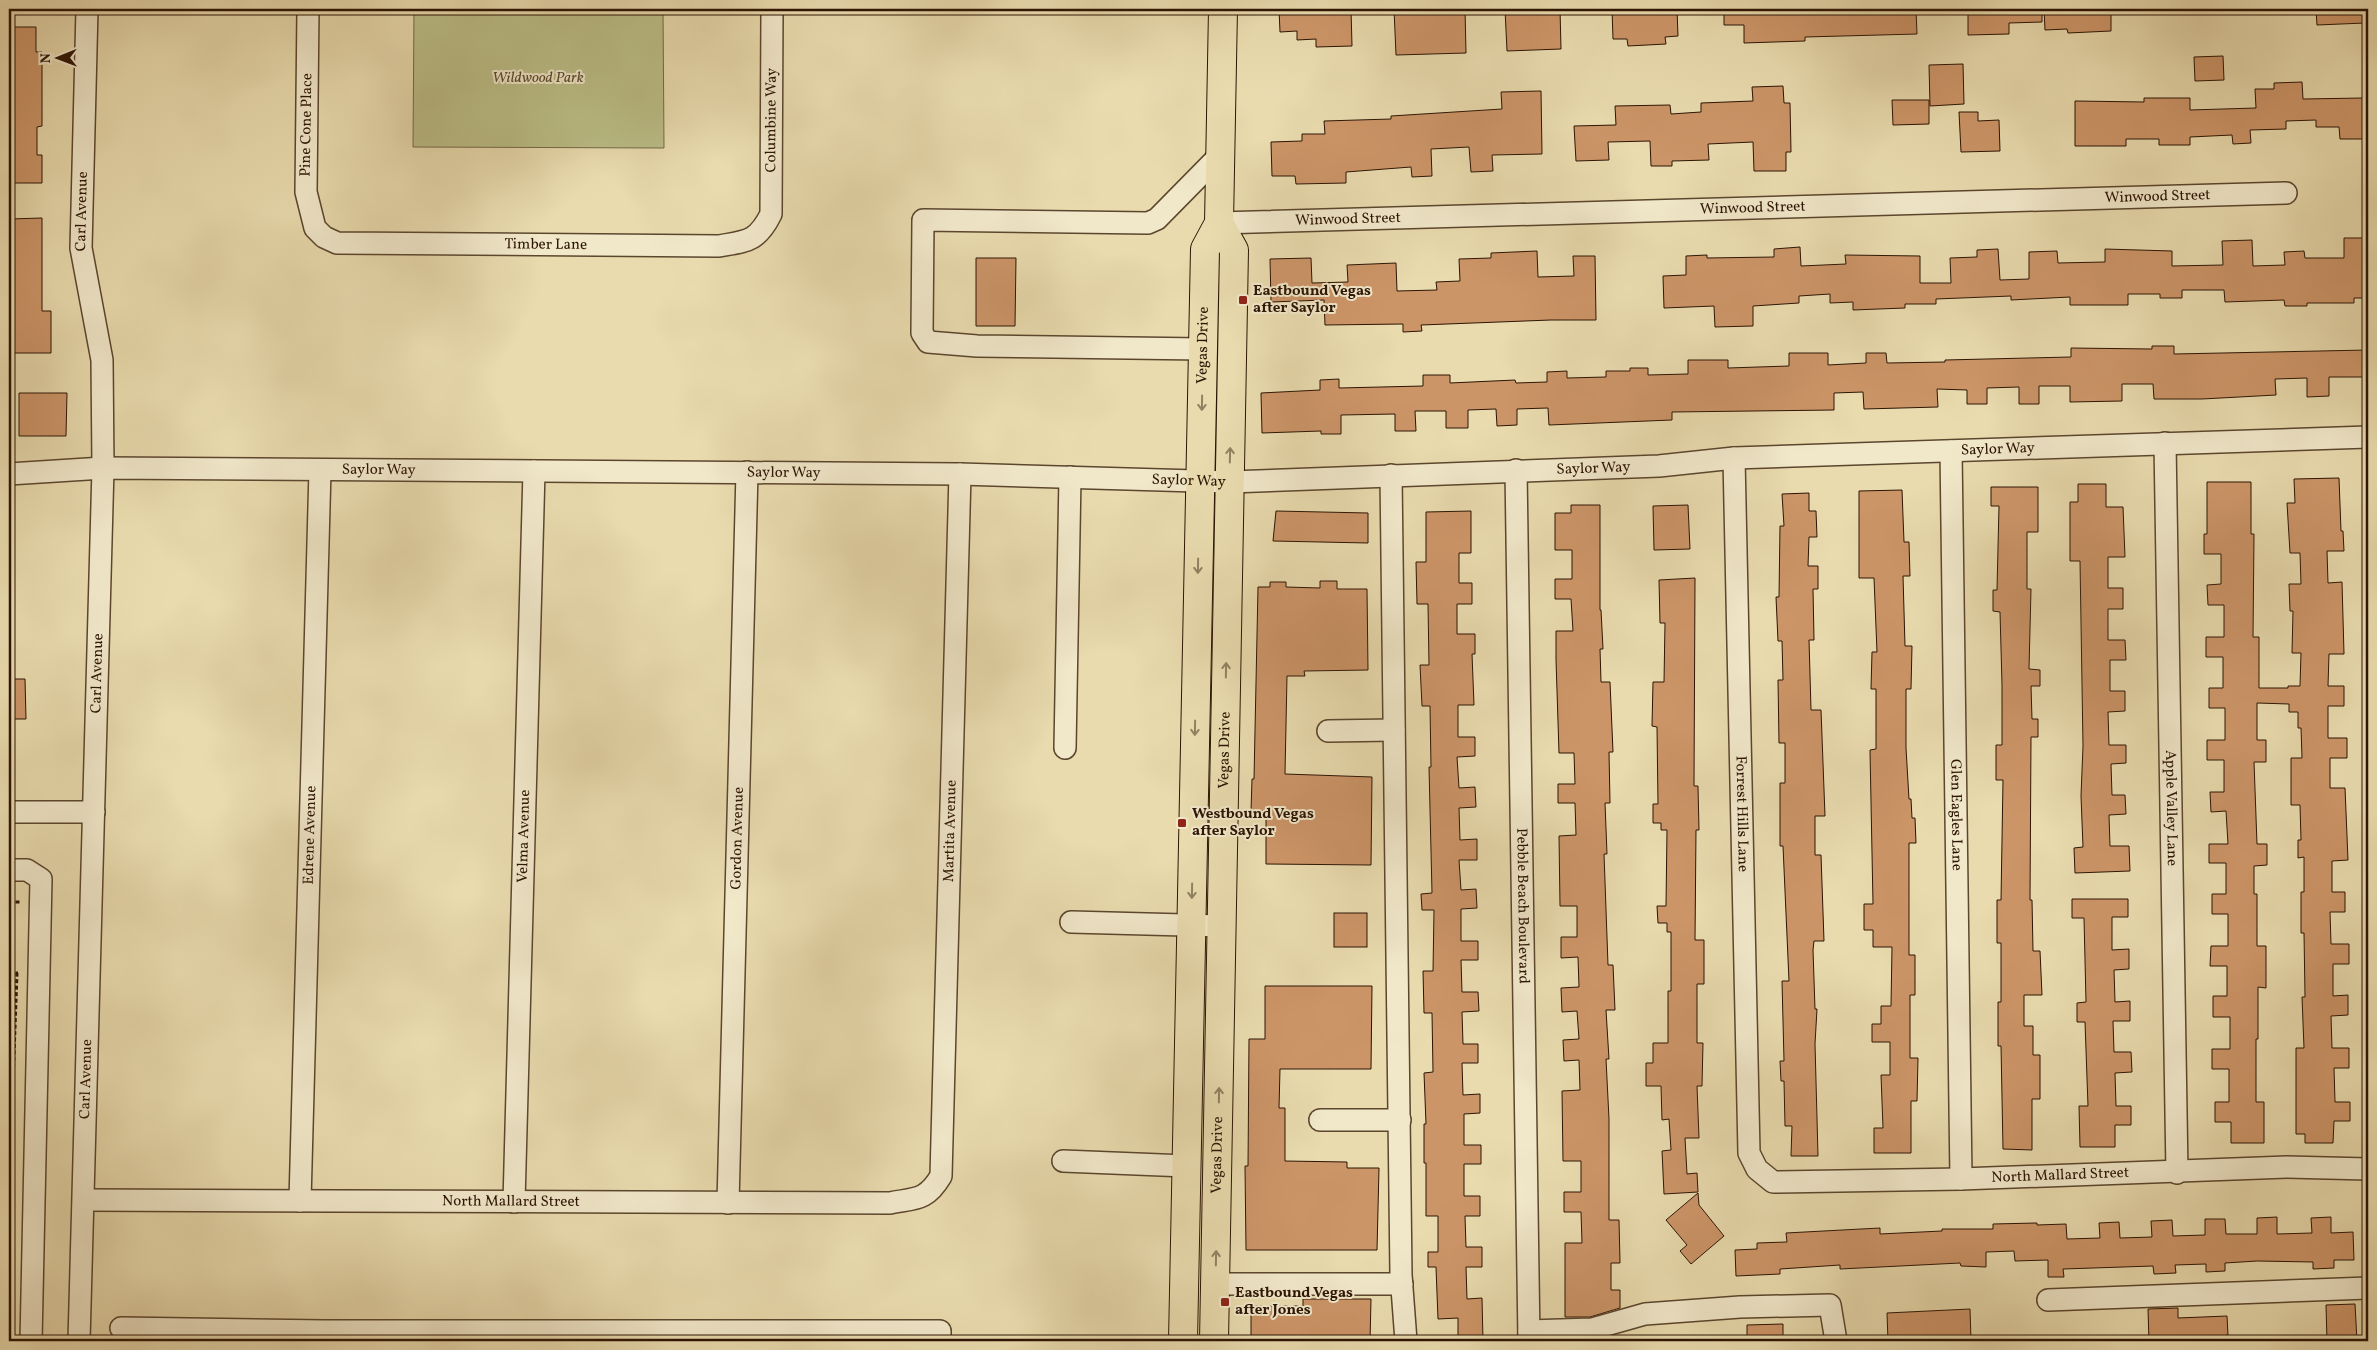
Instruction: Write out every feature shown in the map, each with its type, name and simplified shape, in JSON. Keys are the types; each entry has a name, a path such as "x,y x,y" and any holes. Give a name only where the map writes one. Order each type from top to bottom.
{"main road":[{"name":"Vegas Drive","path":"1182,1341 1205,250 1219,223 1223,9"},
{"name":"Vegas Drive","path":"1214,1341 1234,250 1219,223"}],"street":[{"name":"Carl Avenue","path":"79,1341 85,1200 103,468 102,360 81,248 87,9"},
{"name":"Pine Cone Place","path":"308,9 306,192 315,228 324,237"},
{"name":"Columbine Way","path":"764,230 771,214 772,9"},
{"path":"1203,349 977,346 928,342 922,334 923,220 1148,223 1157,219 1220,155"},
{"name":"Winwood Street","path":"1219,223 2286,194"},
{"name":"Timber Lane","path":"324,237 337,242 719,246 753,240 764,230"},
{"name":"Saylor Way","path":"9,474 103,468 747,472 960,474 1230,482 1659,466 1734,458 2368,437"},
{"name":"Apple Valley Lane","path":"2165,443 2177,1172"},
{"name":"Glen Eagles Lane","path":"1951,451 1961,1179"},
{"name":"Forrest Hills Lane","path":"1734,458 1749,1153 1757,1169"},
{"name":"Edrene Avenue","path":"300,1201 320,470"},
{"name":"Pebble Beach Boulevard","path":"1516,470 1529,1336"},
{"name":"Velma Avenue","path":"514,1202 534,471"},
{"name":"Gordon Avenue","path":"728,1203 747,472"},
{"name":"Martita Avenue","path":"934,1187 941,1176 960,474"},
{"path":"1391,475 1402,1284 1406,1341"},
{"path":"1065,748 1070,478"},
{"path":"1328,731 1394,730"},
{"path":"9,812 94,812"},
{"path":"9,870 27,870 41,879 31,1341"},
{"path":"1071,922 1222,926"},
{"path":"1320,1120 1400,1120"},
{"path":"1062,1161 1186,1166"},
{"name":"North Mallard Street","path":"1757,1169 1773,1182 1961,1179 2287,1167 2368,1169"},
{"name":"North Mallard Street","path":"85,1200 890,1203 923,1197 934,1187"},
{"path":"1215,1284 1402,1284"},
{"path":"2048,1300 2368,1288"},
{"path":"1529,1336 1592,1329 1645,1314 1740,1307 1830,1305 1836,1341"},
{"path":"121,1328 324,1336 625,1336 940,1331 940,1341"}],"path":[{"path":"9,1137 12,1137 17,973"}],"green space":[{"name":"Wildwood Park","path":"414,9 663,9 664,148 413,147"}],"building":[{"path":"1279,9 1351,9 1352,46 1316,47 1316,39 1297,40 1297,31 1280,32"},
{"path":"1394,9 1465,9 1466,53 1396,55"},
{"path":"1505,9 1560,9 1561,49 1507,51"},
{"path":"1612,9 1677,9 1678,36 1665,37 1666,44 1628,46 1627,39 1613,39"},
{"path":"1724,9 1916,9 1917,34 1805,37 1805,41 1744,43 1744,25 1724,25"},
{"path":"1968,9 2042,9 2042,22 2009,23 2009,34 1968,35"},
{"path":"2044,9 2111,9 2111,31 2068,33 2067,29 2045,30"},
{"path":"2316,9 2365,9 2365,23 2317,25"},
{"path":"9,27 36,27 36,52 42,52 42,126 37,127 37,155 42,155 42,183 9,183"},
{"path":"2223,56 2224,80 2195,81 2194,57"},
{"path":"1963,64 1964,104 1930,106 1929,65"},
{"path":"2302,82 2303,99 2363,98 2364,139 2340,139 2339,127 2316,127 2316,120 2286,121 2286,129 2250,130 2251,143 2233,144 2232,135 2190,137 2190,145 2159,145 2159,139 2126,139 2126,146 2075,146 2075,101 2144,102 2144,98 2190,98 2190,110 2256,108 2255,89 2274,89 2274,83"},
{"path":"1783,86 1784,103 1790,103 1791,152 1786,152 1786,171 1754,171 1753,142 1708,144 1709,160 1672,161 1672,166 1651,166 1650,141 1608,142 1609,160 1576,161 1574,126 1616,125 1615,106 1670,105 1671,114 1701,112 1701,103 1753,101 1752,87"},
{"path":"1541,91 1542,154 1492,155 1493,171 1471,172 1469,147 1431,149 1432,176 1412,177 1411,167 1346,172 1346,183 1296,184 1295,176 1272,176 1271,142 1302,141 1302,134 1325,134 1324,121 1391,119 1391,116 1502,109 1501,92"},
{"path":"1892,100 1929,100 1929,124 1893,125"},
{"path":"1959,112 1978,112 1978,121 1999,120 2000,151 1961,152"},
{"path":"42,218 42,311 51,311 51,353 9,353 9,219"},
{"path":"2344,238 2367,238 2367,298 2354,298 2354,303 2307,303 2307,306 2285,306 2284,300 2225,302 2224,290 2182,290 2182,298 2160,298 2160,294 2128,294 2128,305 2070,305 2070,297 2011,300 2011,296 1936,299 1936,304 1905,304 1905,308 1853,310 1853,302 1830,303 1830,294 1799,296 1799,303 1753,306 1753,326 1715,327 1714,306 1664,308 1663,276 1686,275 1686,256 1707,255 1707,258 1774,257 1774,249 1800,247 1801,266 1846,264 1845,255 1920,256 1920,283 1951,283 1950,258 1977,257 1977,250 1998,249 2000,280 2029,279 2029,252 2057,251 2058,263 2105,262 2105,249 2172,251 2172,266 2223,265 2222,241 2252,240 2253,266 2285,265 2284,252 2304,251 2305,258 2344,258"},
{"path":"1537,251 1538,277 1574,276 1573,256 1595,256 1596,320 1421,325 1422,331 1403,332 1403,324 1325,325 1324,300 1271,302 1270,259 1311,258 1312,283 1348,282 1347,265 1396,263 1397,291 1437,290 1436,282 1460,281 1459,259 1491,258 1491,253"},
{"path":"976,258 1016,258 1015,326 976,326"},
{"path":"2152,346 2174,346 2174,354 2368,350 2368,377 2329,377 2329,396 2307,397 2307,378 2275,379 2276,395 2202,399 2154,399 2153,384 2122,384 2122,401 2070,402 2070,386 2039,386 2039,404 2019,404 2019,387 1987,388 1987,404 1967,404 1967,390 1937,389 1938,407 1864,409 1863,392 1834,393 1834,410 1672,412 1672,420 1549,425 1548,408 1517,409 1517,425 1497,426 1496,409 1468,410 1468,428 1446,428 1446,411 1415,411 1416,431 1395,431 1395,414 1341,415 1341,434 1321,434 1321,431 1262,433 1261,393 1320,390 1320,380 1339,379 1339,388 1423,386 1423,375 1450,375 1450,383 1515,380 1516,383 1547,382 1547,372 1567,371 1567,378 1606,377 1606,371 1630,371 1630,368 1648,368 1648,375 1688,374 1688,360 1728,360 1728,368 1789,366 1789,353 1828,353 1828,365 1866,363 1866,353 1886,353 1887,363 1945,362 1945,360 2071,357 2071,348 2152,349"},
{"path":"19,393 67,393 66,436 19,436"},
{"path":"2339,478 2341,531 2343,531 2344,551 2327,551 2328,583 2342,582 2344,654 2329,654 2328,686 2344,686 2344,706 2328,706 2328,738 2347,738 2347,758 2330,758 2330,788 2345,788 2348,860 2332,861 2332,892 2345,892 2345,912 2330,912 2331,944 2349,944 2349,964 2333,964 2333,996 2348,995 2348,1015 2331,1016 2332,1048 2349,1048 2349,1068 2334,1068 2335,1102 2350,1102 2350,1121 2334,1121 2333,1143 2305,1143 2305,1134 2296,1134 2296,1048 2304,1048 2302,997 2305,997 2304,933 2301,933 2301,892 2304,892 2304,857 2298,858 2298,840 2301,840 2300,805 2291,805 2291,758 2302,758 2301,728 2298,728 2298,712 2289,712 2289,704 2257,703 2257,740 2266,740 2266,762 2254,762 2257,844 2267,844 2267,865 2254,866 2254,894 2257,894 2257,946 2266,946 2266,988 2258,987 2258,1039 2256,1039 2256,1102 2264,1102 2264,1143 2231,1143 2231,1122 2215,1122 2215,1102 2229,1102 2229,1069 2212,1069 2212,1049 2230,1049 2230,1017 2213,1017 2213,996 2227,996 2227,966 2210,966 2211,946 2228,946 2228,914 2212,914 2212,894 2226,894 2226,863 2209,863 2209,844 2228,844 2226,811 2211,812 2210,792 2224,792 2224,760 2207,760 2207,740 2225,740 2225,708 2209,708 2209,688 2223,688 2223,657 2206,657 2206,637 2224,637 2224,605 2208,605 2207,585 2221,584 2221,554 2204,554 2204,534 2207,534 2207,482 2251,482 2251,534 2254,534 2253,637 2259,637 2259,688 2288,688 2288,686 2300,686 2301,653 2292,653 2293,611 2290,611 2289,584 2301,584 2300,553 2290,553 2287,503 2295,503 2294,479"},
{"path":"2078,484 2106,484 2106,507 2123,507 2125,557 2108,557 2108,588 2123,588 2123,609 2108,609 2108,640 2125,640 2126,660 2110,660 2110,691 2125,691 2125,711 2108,712 2109,745 2126,745 2126,763 2111,764 2112,795 2125,795 2126,814 2109,815 2110,846 2129,846 2130,871 2075,873 2074,848 2083,847 2081,796 2083,746 2080,561 2070,561 2070,502 2078,502"},
{"path":"1991,487 2038,487 2038,532 2027,532 2027,589 2031,589 2029,669 2040,670 2040,686 2031,686 2032,719 2038,719 2038,737 2031,737 2030,900 2032,900 2033,951 2040,951 2042,995 2024,995 2024,1026 2033,1026 2033,1055 2040,1055 2040,1099 2032,1099 2032,1150 2003,1149 2001,1046 1998,1046 1998,1002 2001,1002 2001,943 1997,943 1997,900 2001,900 2003,780 1996,780 1996,745 2002,745 2002,685 2000,612 1993,611 1993,590 1997,590 1999,506 1991,506"},
{"path":"1902,490 1904,542 1909,542 1910,576 1903,576 1905,646 1912,646 1911,689 1906,689 1906,748 1909,799 1911,799 1912,818 1915,818 1916,843 1909,843 1909,955 1915,955 1915,995 1910,995 1910,1058 1918,1058 1917,1101 1911,1101 1911,1153 1874,1153 1874,1128 1883,1128 1881,1075 1890,1075 1890,1042 1872,1042 1872,1024 1881,1024 1881,1006 1891,1006 1892,947 1873,947 1873,930 1864,930 1864,904 1873,904 1870,750 1876,749 1876,689 1871,689 1872,652 1877,652 1874,578 1859,578 1859,491"},
{"path":"1809,493 1809,511 1816,511 1817,537 1809,537 1808,566 1818,566 1818,589 1813,589 1814,640 1809,640 1811,710 1821,710 1825,816 1815,816 1815,855 1821,855 1824,941 1814,941 1813,950 1815,1009 1817,1009 1815,1044 1818,1156 1791,1156 1792,1126 1785,1126 1784,1081 1781,1081 1780,1061 1784,1061 1782,981 1789,981 1783,846 1780,846 1780,783 1785,783 1785,743 1779,743 1778,680 1783,680 1782,641 1778,641 1776,597 1779,597 1780,526 1784,526 1782,494"},
{"path":"1571,505 1600,505 1600,610 1603,649 1600,649 1601,682 1610,682 1613,752 1609,752 1610,803 1605,803 1607,854 1604,854 1608,965 1613,965 1615,1010 1606,1010 1609,1059 1606,1059 1609,1119 1609,1220 1619,1220 1620,1263 1611,1263 1611,1290 1620,1290 1620,1308 1590,1317 1565,1317 1565,1243 1582,1243 1581,1212 1564,1212 1564,1192 1581,1192 1581,1161 1563,1161 1562,1091 1580,1090 1579,1060 1564,1061 1563,1040 1579,1039 1577,1011 1562,1012 1561,988 1579,987 1578,957 1561,958 1561,937 1577,937 1577,906 1560,906 1559,836 1576,835 1575,803 1558,803 1558,784 1575,784 1574,753 1559,753 1556,660 1556,631 1573,631 1571,599 1555,599 1555,579 1572,579 1572,550 1555,550 1555,513 1571,513"},
{"path":"1688,505 1690,549 1654,550 1653,506"},
{"path":"1276,511 1368,513 1368,543 1273,541"},
{"path":"1471,511 1471,553 1459,553 1459,583 1472,583 1472,604 1457,604 1457,634 1475,634 1475,654 1472,654 1474,705 1458,705 1458,737 1475,737 1475,756 1457,757 1459,788 1475,787 1476,807 1459,808 1460,840 1477,839 1477,860 1459,860 1461,890 1476,889 1477,908 1461,909 1461,941 1478,941 1478,960 1461,960 1462,992 1478,992 1479,1011 1462,1012 1463,1044 1478,1044 1478,1063 1462,1063 1463,1095 1480,1094 1480,1113 1464,1114 1464,1145 1481,1145 1481,1164 1464,1164 1464,1196 1480,1196 1480,1216 1465,1216 1466,1247 1482,1247 1482,1267 1466,1267 1467,1299 1482,1298 1483,1341 1458,1341 1458,1318 1438,1319 1436,1267 1428,1267 1428,1252 1438,1252 1438,1216 1426,1216 1424,1073 1433,1072 1432,1013 1424,1013 1423,971 1433,971 1434,910 1422,910 1421,894 1432,893 1429,767 1431,767 1430,706 1422,706 1420,665 1429,665 1428,604 1417,604 1416,562 1426,562 1426,512"},
{"path":"1695,578 1694,786 1698,786 1699,830 1696,830 1695,940 1704,940 1704,984 1697,984 1697,1043 1703,1043 1702,1086 1697,1086 1699,1138 1685,1138 1687,1174 1697,1173 1698,1192 1664,1194 1662,1151 1671,1150 1669,1119 1662,1120 1661,1086 1646,1086 1646,1063 1653,1063 1653,1043 1668,1043 1668,991 1671,991 1671,932 1667,932 1667,923 1658,923 1657,906 1666,906 1667,830 1661,830 1661,823 1653,823 1653,804 1658,804 1657,727 1652,726 1653,682 1664,682 1665,623 1660,623 1659,580"},
{"path":"1320,581 1337,581 1337,589 1367,589 1368,670 1304,671 1305,676 1287,676 1285,774 1372,777 1371,865 1266,864 1266,811 1251,811 1252,779 1254,779 1258,587 1270,587 1270,582 1286,582 1286,587 1320,588"},
{"path":"9,679 25,679 26,719 9,719"},
{"path":"2072,899 2128,899 2128,917 2112,917 2112,950 2129,949 2129,969 2114,970 2115,1002 2130,1001 2130,1021 2113,1021 2114,1052 2131,1052 2132,1072 2115,1073 2116,1106 2131,1106 2131,1125 2115,1125 2115,1147 2080,1147 2079,1106 2088,1106 2085,1022 2077,1022 2077,1003 2086,1002 2084,918 2072,918"},
{"path":"1334,913 1367,913 1367,947 1334,947"},
{"path":"1265,986 1372,986 1371,1069 1280,1069 1279,1108 1285,1108 1285,1161 1347,1162 1347,1168 1379,1168 1377,1250 1246,1250 1245,1166 1248,1166 1249,1039 1265,1039"},
{"path":"1698,1193 1699,1205 1724,1236 1691,1264 1680,1251 1687,1245 1666,1220"},
{"path":"2277,1217 2277,1234 2312,1233 2311,1218 2331,1217 2331,1233 2353,1232 2354,1260 2334,1260 2334,1268 2313,1269 2313,1262 2257,1261 2225,1263 2225,1271 2206,1272 2206,1264 2175,1265 2176,1273 2154,1274 2153,1266 2063,1269 2064,1277 2048,1277 2048,1260 2015,1261 2014,1251 1986,1252 1986,1267 1961,1266 1960,1263 1840,1269 1840,1265 1780,1269 1780,1274 1736,1276 1735,1250 1757,1249 1757,1243 1787,1242 1786,1233 1880,1228 1880,1234 1942,1231 1942,1229 1993,1229 1993,1224 2037,1223 2037,1225 2066,1224 2067,1239 2100,1238 2099,1223 2119,1222 2120,1238 2152,1237 2151,1221 2172,1220 2173,1236 2205,1235 2205,1219 2225,1219 2226,1234 2257,1234 2257,1218"},
{"path":"1303,1299 1371,1299 1370,1341 1251,1341 1251,1306 1303,1306"},
{"path":"2355,1304 2357,1341 2327,1341 2326,1305"},
{"path":"2178,1308 2178,1318 2227,1316 2228,1335 2222,1336 2222,1341 2149,1341 2148,1309"},
{"path":"1970,1309 1971,1340 1888,1341 1887,1313"},
{"path":"1783,1324 1783,1341 1747,1341 1747,1325"}],"place":[{"name":"Eastbound Vegas after Saylor","path":"1243,300"},
{"name":"Westbound Vegas after Saylor","path":"1182,823"},
{"name":"Eastbound Vegas after Jones","path":"1225,1302"}]}
